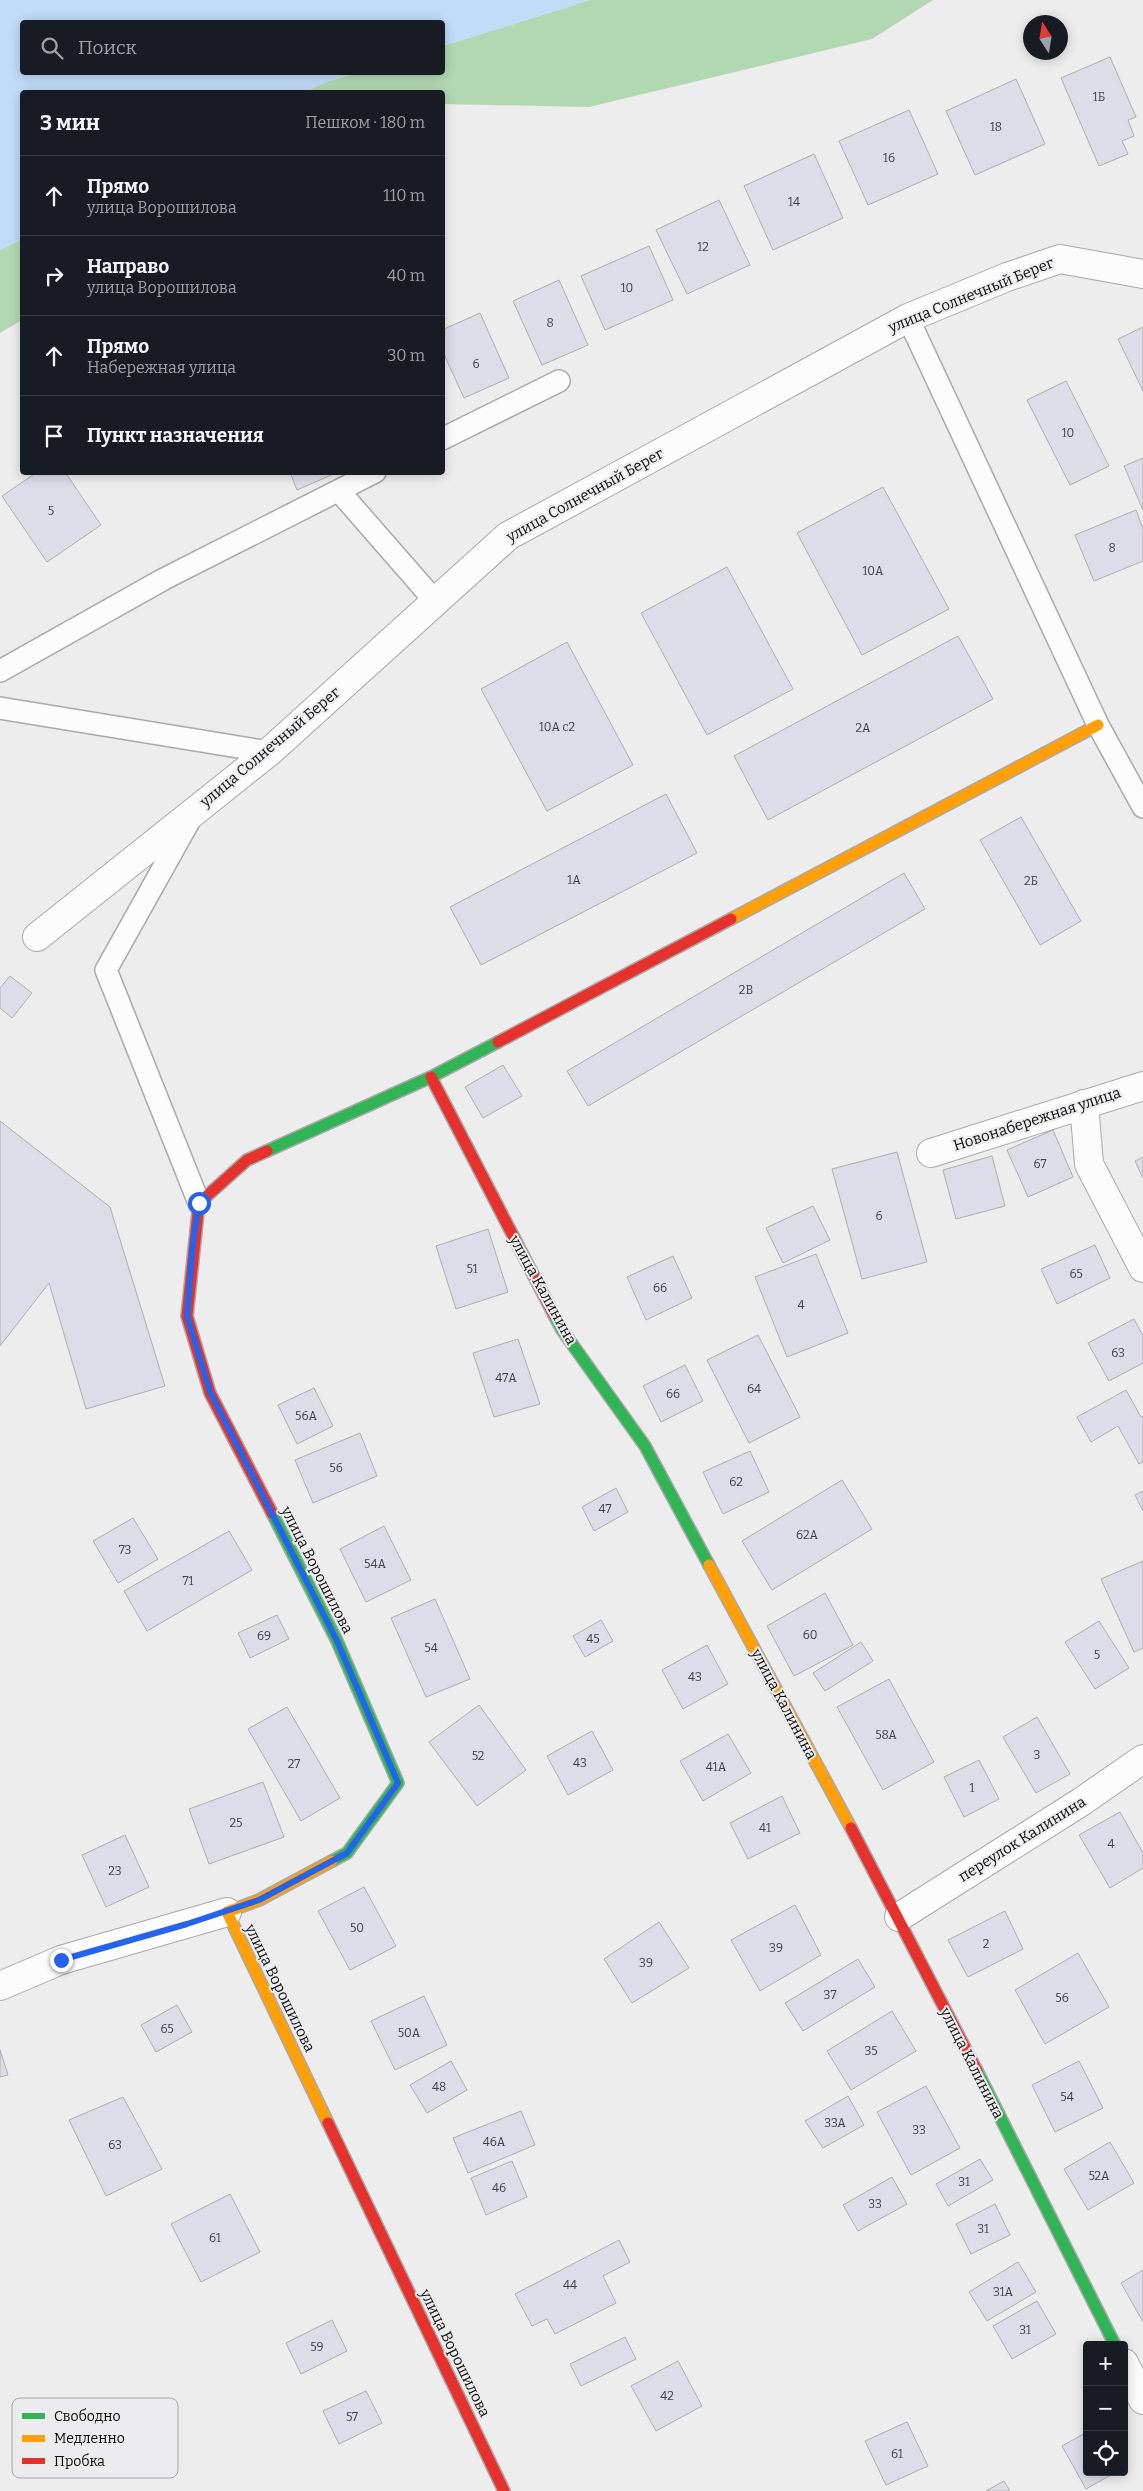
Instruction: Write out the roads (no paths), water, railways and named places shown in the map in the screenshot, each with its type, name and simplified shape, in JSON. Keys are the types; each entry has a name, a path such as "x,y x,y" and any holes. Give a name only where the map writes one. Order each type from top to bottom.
{"street":[{"name":"улица Солнечный Берег","path":"37,937 269,752 508,536 908,318 1008,277 1060,259 1143,274"},
{"path":"199,1203 247,1160 431,1077 1098,725"},
{"name":"улица Калинина","path":"431,1077 562,1330 645,1446 899,1917 1113,2341"},
{"name":"Новонабережная улица","path":"930,1153 1143,1086"},
{"path":"1084,1104 1089,1164 1143,1268"},
{"name":"улица Ворошилова","path":"199,1203 193,1243 187,1316 210,1392 337,1641 398,1783 347,1853 259,1900 227,1912 504,2491"},
{"name":"переулок Калинина","path":"899,1917 1081,1802 1143,1759"},
{"path":"0,1986 61,1960 227,1912"},
{"path":"1128,2371 1143,2400"}],"lane":[{"path":"908,318 1098,725 1143,806"},
{"path":"445,438 558,381"},
{"path":"0,670 164,579 369,475"},
{"path":"339,491 435,601"},
{"path":"0,708 269,752"},
{"path":"196,810 106,970 199,1203"}],"water":[{"path":"0,0 590,0 445,45 445,20 20,20 20,75 349,75 326,82 309,90 20,90 20,240 0,250"}]}
